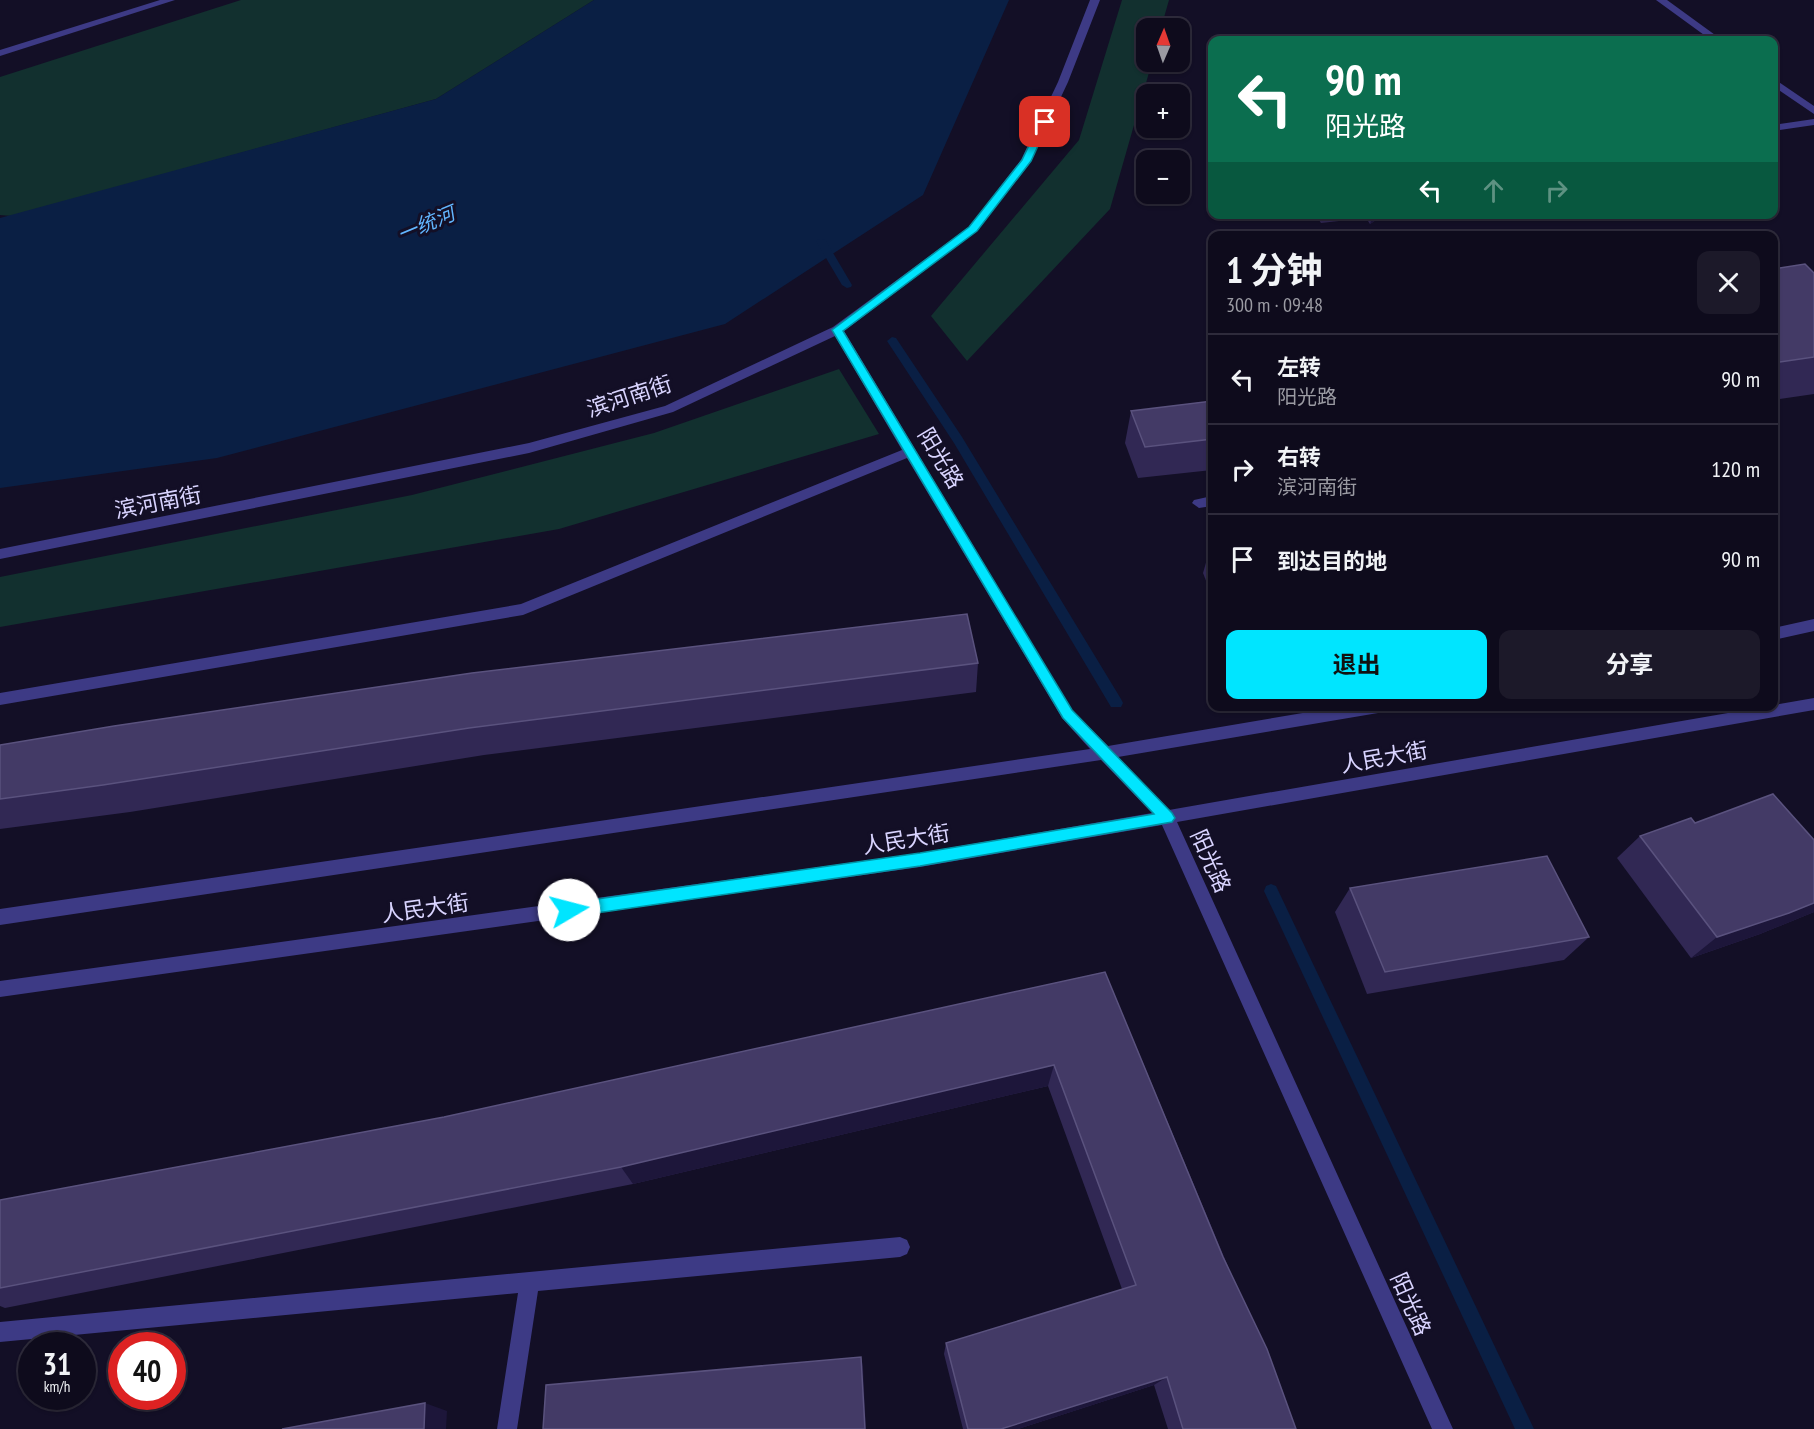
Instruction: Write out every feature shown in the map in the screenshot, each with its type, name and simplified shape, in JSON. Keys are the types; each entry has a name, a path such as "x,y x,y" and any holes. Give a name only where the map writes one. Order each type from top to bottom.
{"street":[{"path":"0,53 170,0"},
{"name":"滨河南街","path":"0,554 528,448 669,409 837,330 973,229 1026,161 1063,82 1095,0"},
{"path":"1661,0 1711,36"},
{"path":"1778,85 1814,111"},
{"path":"1778,127 1814,122"},
{"name":"阳光路","path":"837,330 1067,714 1167,818 1443,1429"},
{"path":"0,699 523,609 910,452"},
{"path":"1778,633 1814,625"},
{"name":"人民大街","path":"1778,710 1814,704"},
{"path":"0,917 1104,753 1354,711"},
{"name":"人民大街","path":"0,988 920,860 1774,711"},
{"path":"0,1332 900,1247"},
{"path":"507,1429 530,1282"}],"green space":[{"path":"241,0 594,0 436,99 12,216 0,215 0,77"},
{"path":"1122,0 1169,0 1164,18 1136,18 1136,72 1149,72 1146,84 1136,84 1136,118 1110,209 967,361 931,316 1079,140"},
{"path":"839,369 879,434 559,529 0,627 0,577 412,495 654,433"}],"water":[{"name":"一统河","path":"594,0 1009,0 923,195 725,324 217,458 0,488 0,218 436,99"}],"building":[{"path":"1805,264 1814,273 1814,357 1778,362 1778,268"},
{"path":"1208,401 1208,439 1145,447 1131,411"},
{"path":"967,614 978,663 469,728 0,799 0,745 472,673"},
{"path":"1773,794 1814,840 1814,903 1717,937 1640,836 1691,818 1695,823"},
{"path":"1547,856 1589,937 1385,972 1350,888"},
{"path":"1105,972 1223,1257 1267,1349 1296,1429 1183,1429 1167,1377 1001,1429 968,1429 946,1343 1136,1285 1054,1065 621,1167 0,1288 0,1200 444,1117"},
{"path":"861,1357 865,1429 543,1429 546,1385"},
{"path":"425,1403 424,1429 282,1429"}],"waterway":[{"path":"821,241 847,285"},
{"path":"892,341 958,440 1116,703"},
{"path":"1271,891 1525,1429"}],"route":[{"path":"569,910 920,860 1167,818 1067,714 837,330 973,229 1026,161 1045,122"}]}
